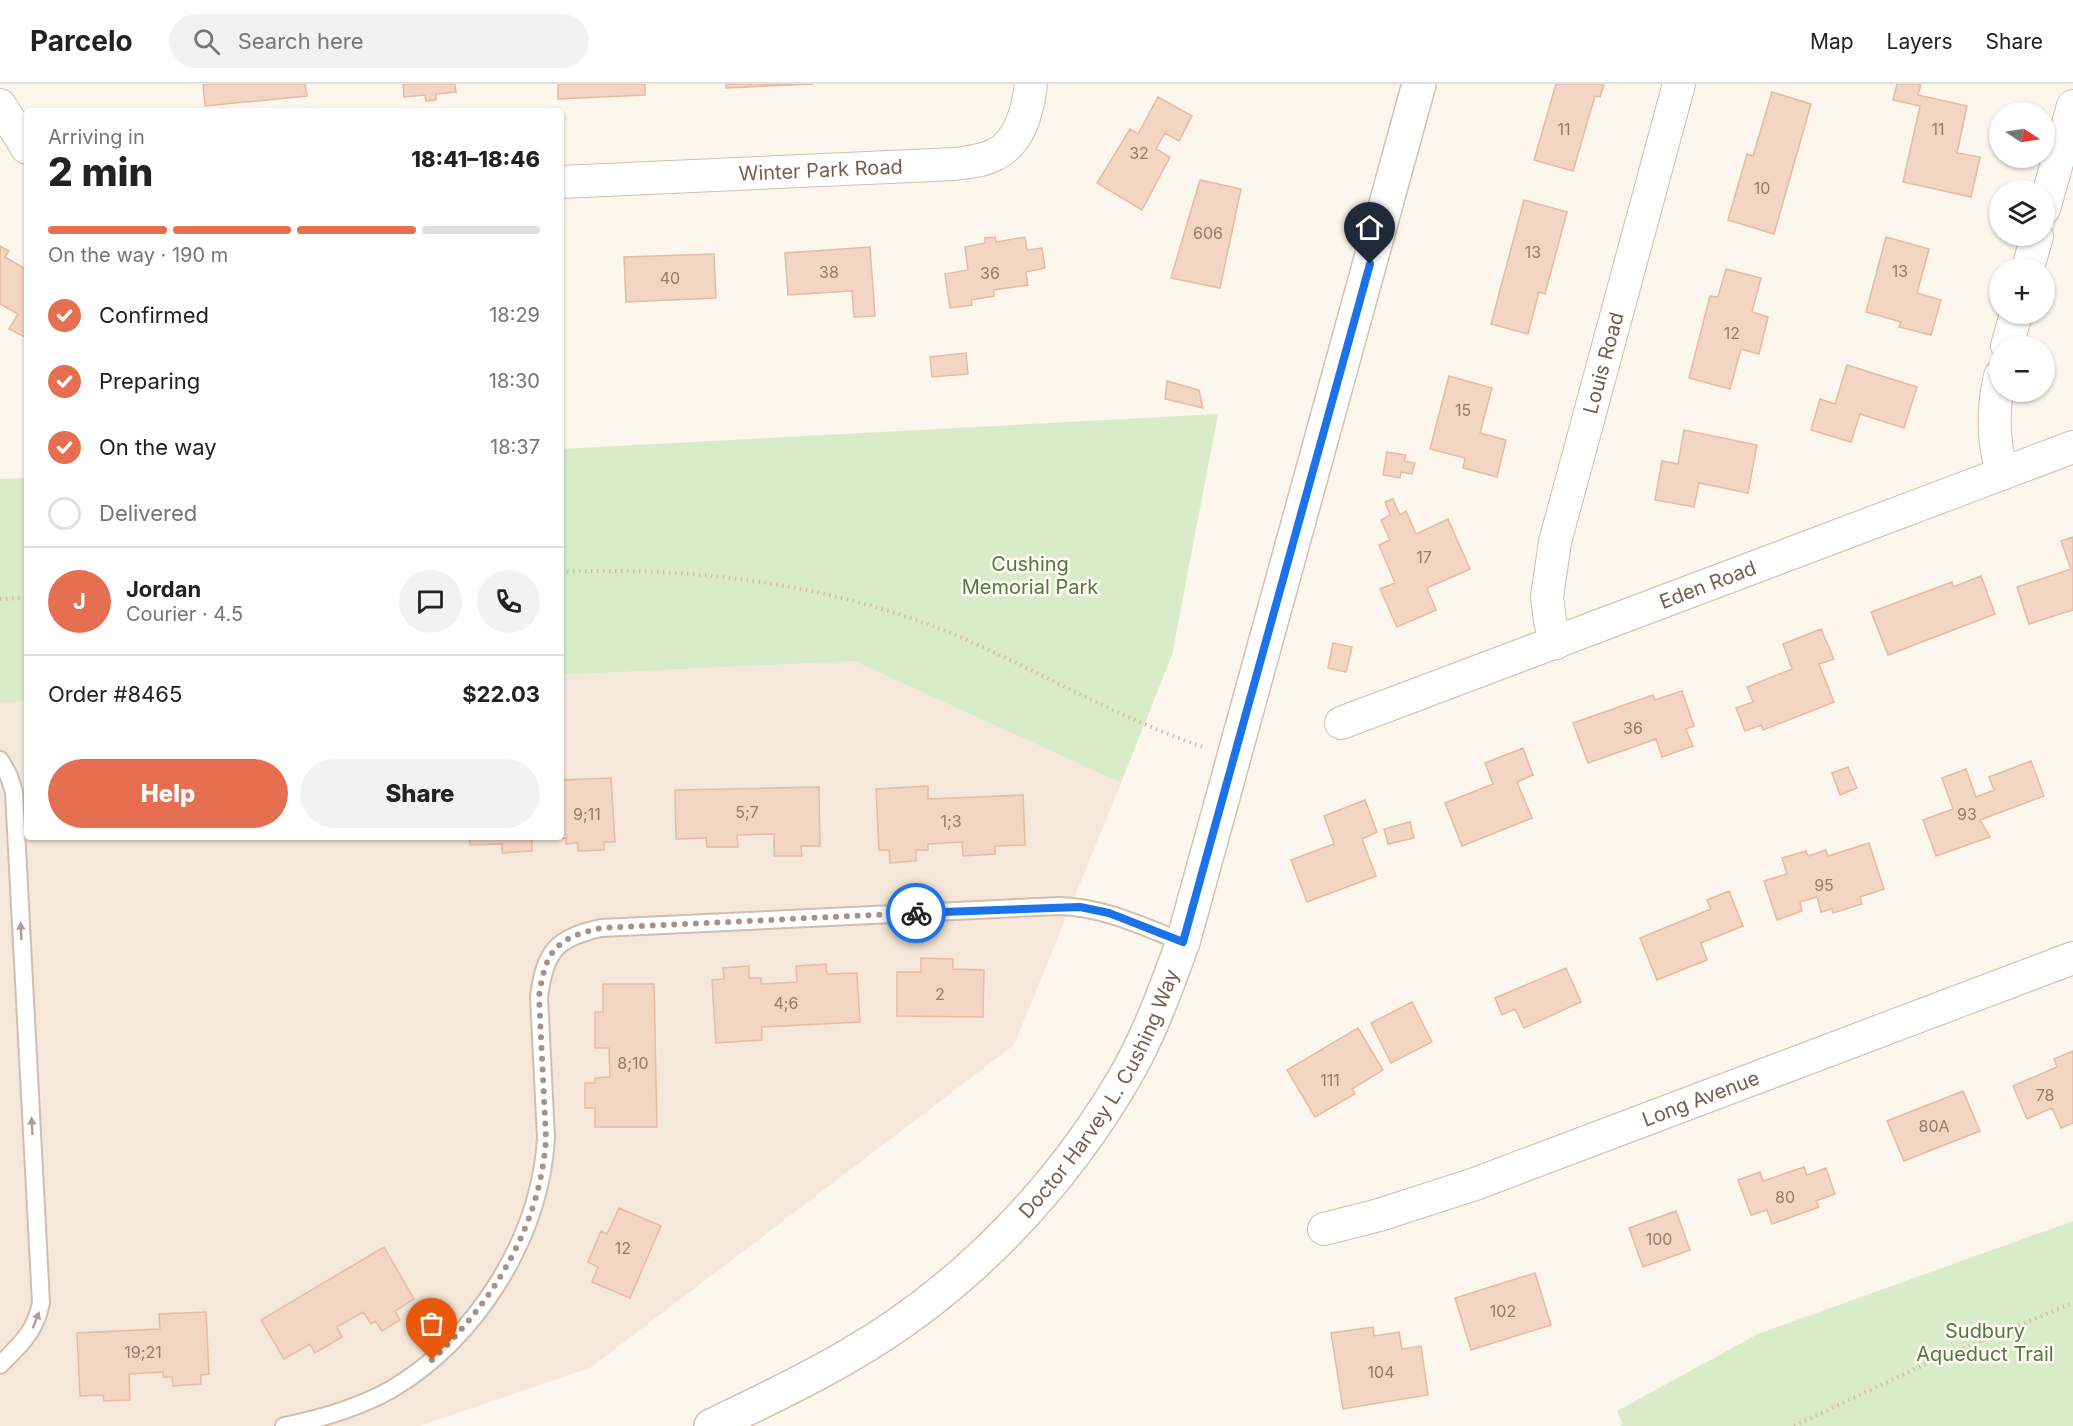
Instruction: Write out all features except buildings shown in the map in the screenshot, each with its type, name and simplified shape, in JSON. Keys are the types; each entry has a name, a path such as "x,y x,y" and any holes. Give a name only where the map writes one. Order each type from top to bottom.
{"street":[{"name":"Winter Park Road","path":"564,182 955,164 977,160 997,154 1012,142 1022,124 1029,103 1031,84"},
{"name":"Doctor Harvey L. Cushing Way","path":"711,1426 849,1356 943,1291 1025,1212 1096,1125 1131,1066 1160,1006 1183,942 1419,84"},
{"name":"Louis Road","path":"1556,643 1547,597 1555,542 1679,84"},
{"path":"0,105 24,143"},
{"path":"2052,180 2073,106"},
{"path":"1996,402 1995,447 2002,474"},
{"name":"Eden Road","path":"1341,723 2073,447"},
{"name":"Long Avenue","path":"1324,1229 1379,1215 1475,1184 2073,958"}],"lane":[{"path":"0,760 9,776 14,792 41,1303 38,1319 31,1333 0,1365"},
{"path":"284,1426 360,1404 410,1377 455,1338 494,1289 510,1261 533,1209 544,1160 546,1138 539,997 542,976 550,955 561,942 581,932 601,928 1059,906 1080,907 1109,913 1183,942"}],"path":[{"path":"564,572 659,573 738,579 822,592 964,639 1144,725 1234,758"},
{"path":"0,599 24,597"},
{"path":"1794,1426 1930,1362 2073,1304"}],"shaded area":[{"path":"854,661 1121,783 1014,1045 590,1368 419,1426 0,1426 0,703 24,701 24,840 564,840 564,675"}],"green space":[{"name":"Cushing Memorial Park","path":"1218,414 1172,655 1121,783 854,661 564,675 564,449"},
{"path":"24,478 24,701 0,703 0,479"},
{"name":"Sudbury Aqueduct Trail","path":"2073,1221 2073,1426 1619,1426 1623,1424 1617,1411 1758,1334"}],"way so far":[{"path":"432,1360 455,1338 494,1289 510,1261 533,1209 544,1160 546,1138 539,997 542,976 550,955 561,942 581,932 601,928 916,913"}],"route":[{"path":"916,913 1080,907 1109,913 1183,942 1370,264"}]}
